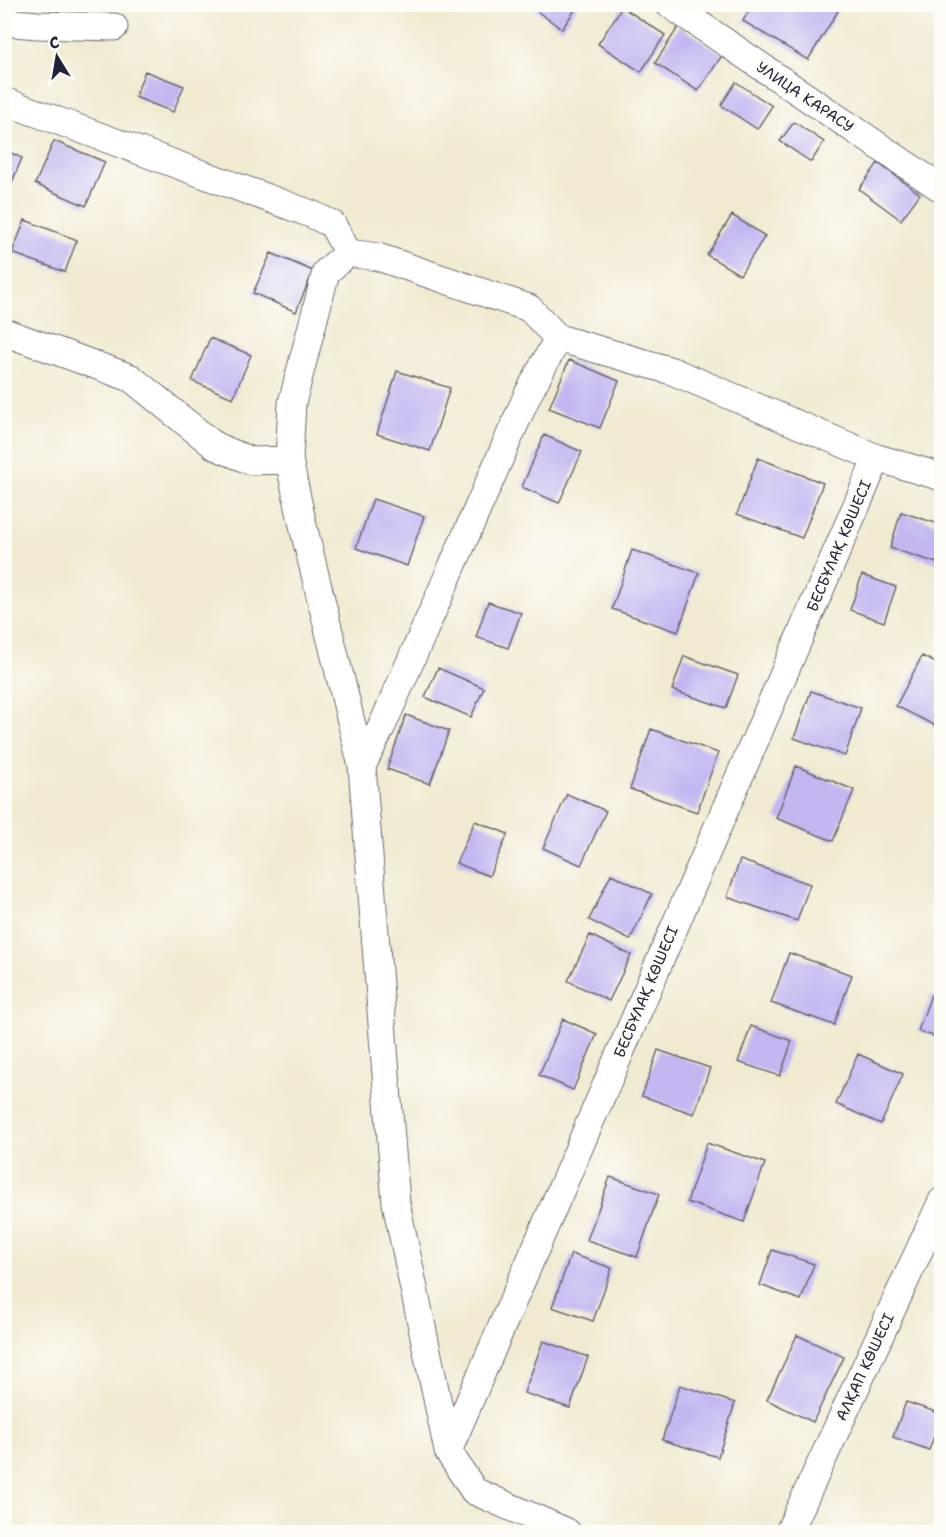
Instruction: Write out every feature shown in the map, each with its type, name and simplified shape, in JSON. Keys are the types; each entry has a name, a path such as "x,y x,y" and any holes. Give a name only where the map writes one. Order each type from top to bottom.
{"street":[{"name":"УЛИЦА КАРАСУ","path":"669,4 942,189"},
{"path":"4,22 114,27"},
{"path":"4,101 311,214 332,224 348,253"},
{"path":"567,1533 474,1491 448,1451 396,1203 362,766 289,460 292,403 326,272 348,253 378,257 529,308 558,338 672,371 877,458 942,477"},
{"path":"4,332 131,378 215,446 251,461 289,460"},
{"path":"362,766 382,726 528,394 558,338"},
{"name":"БЕСБҰЛАҚ КӨШЕСІ","path":"448,1451 877,458"},
{"name":"АЛҚАП КӨШЕСІ","path":"789,1533 942,1201"}],"building":[{"path":"527,4 579,4 562,29"},
{"path":"752,5 826,5 838,11 808,60 743,21"},
{"path":"622,7 665,35 641,72 598,44"},
{"path":"679,26 723,54 698,91 655,63"},
{"path":"145,71 184,86 173,112 135,97"},
{"path":"736,82 772,106 757,129 721,105"},
{"path":"794,122 824,142 811,162 780,141"},
{"path":"54,141 105,162 86,206 35,184"},
{"path":"5,150 22,158 5,199"},
{"path":"878,163 920,194 901,220 859,189"},
{"path":"732,215 765,236 740,275 707,255"},
{"path":"25,220 77,240 65,272 12,253"},
{"path":"271,253 313,271 296,312 253,293"},
{"path":"210,338 251,355 233,398 192,381"},
{"path":"569,360 619,381 600,428 549,408"},
{"path":"397,371 450,388 430,451 377,434"},
{"path":"544,435 582,452 559,503 522,487"},
{"path":"758,458 823,483 802,538 737,514"},
{"path":"373,499 424,516 407,566 356,548"},
{"path":"901,512 942,525 940,564 890,548"},
{"path":"632,550 699,573 678,632 612,609"},
{"path":"862,575 896,587 884,622 850,610"},
{"path":"488,602 521,613 508,648 476,637"},
{"path":"684,656 738,675 726,708 672,690"},
{"path":"922,656 942,666 942,729 896,706"},
{"path":"438,668 484,688 471,717 425,697"},
{"path":"811,691 861,708 845,756 794,738"},
{"path":"406,715 449,731 430,784 387,769"},
{"path":"651,729 718,753 697,812 630,789"},
{"path":"796,766 854,790 833,841 776,818"},
{"path":"567,794 606,811 581,865 543,848"},
{"path":"475,821 508,834 489,876 456,863"},
{"path":"740,860 810,884 797,921 727,897"},
{"path":"611,874 652,894 630,940 589,920"},
{"path":"590,935 631,955 609,1001 568,981"},
{"path":"789,953 852,975 834,1025 771,1003"},
{"path":"931,995 942,999 942,1039 918,1031"},
{"path":"563,1019 597,1034 573,1090 539,1075"},
{"path":"751,1026 792,1041 780,1076 738,1062"},
{"path":"658,1050 710,1068 694,1114 642,1096"},
{"path":"858,1054 903,1074 881,1124 836,1104"},
{"path":"707,1143 765,1163 744,1222 687,1202"},
{"path":"610,1177 659,1194 637,1257 587,1240"},
{"path":"772,1250 814,1264 801,1300 760,1285"},
{"path":"571,1254 612,1268 593,1321 552,1307"},
{"path":"797,1335 844,1357 813,1422 767,1400"},
{"path":"543,1341 588,1357 570,1408 524,1393"},
{"path":"680,1385 735,1403 718,1457 662,1440"},
{"path":"906,1402 942,1414 929,1450 893,1437"}]}
